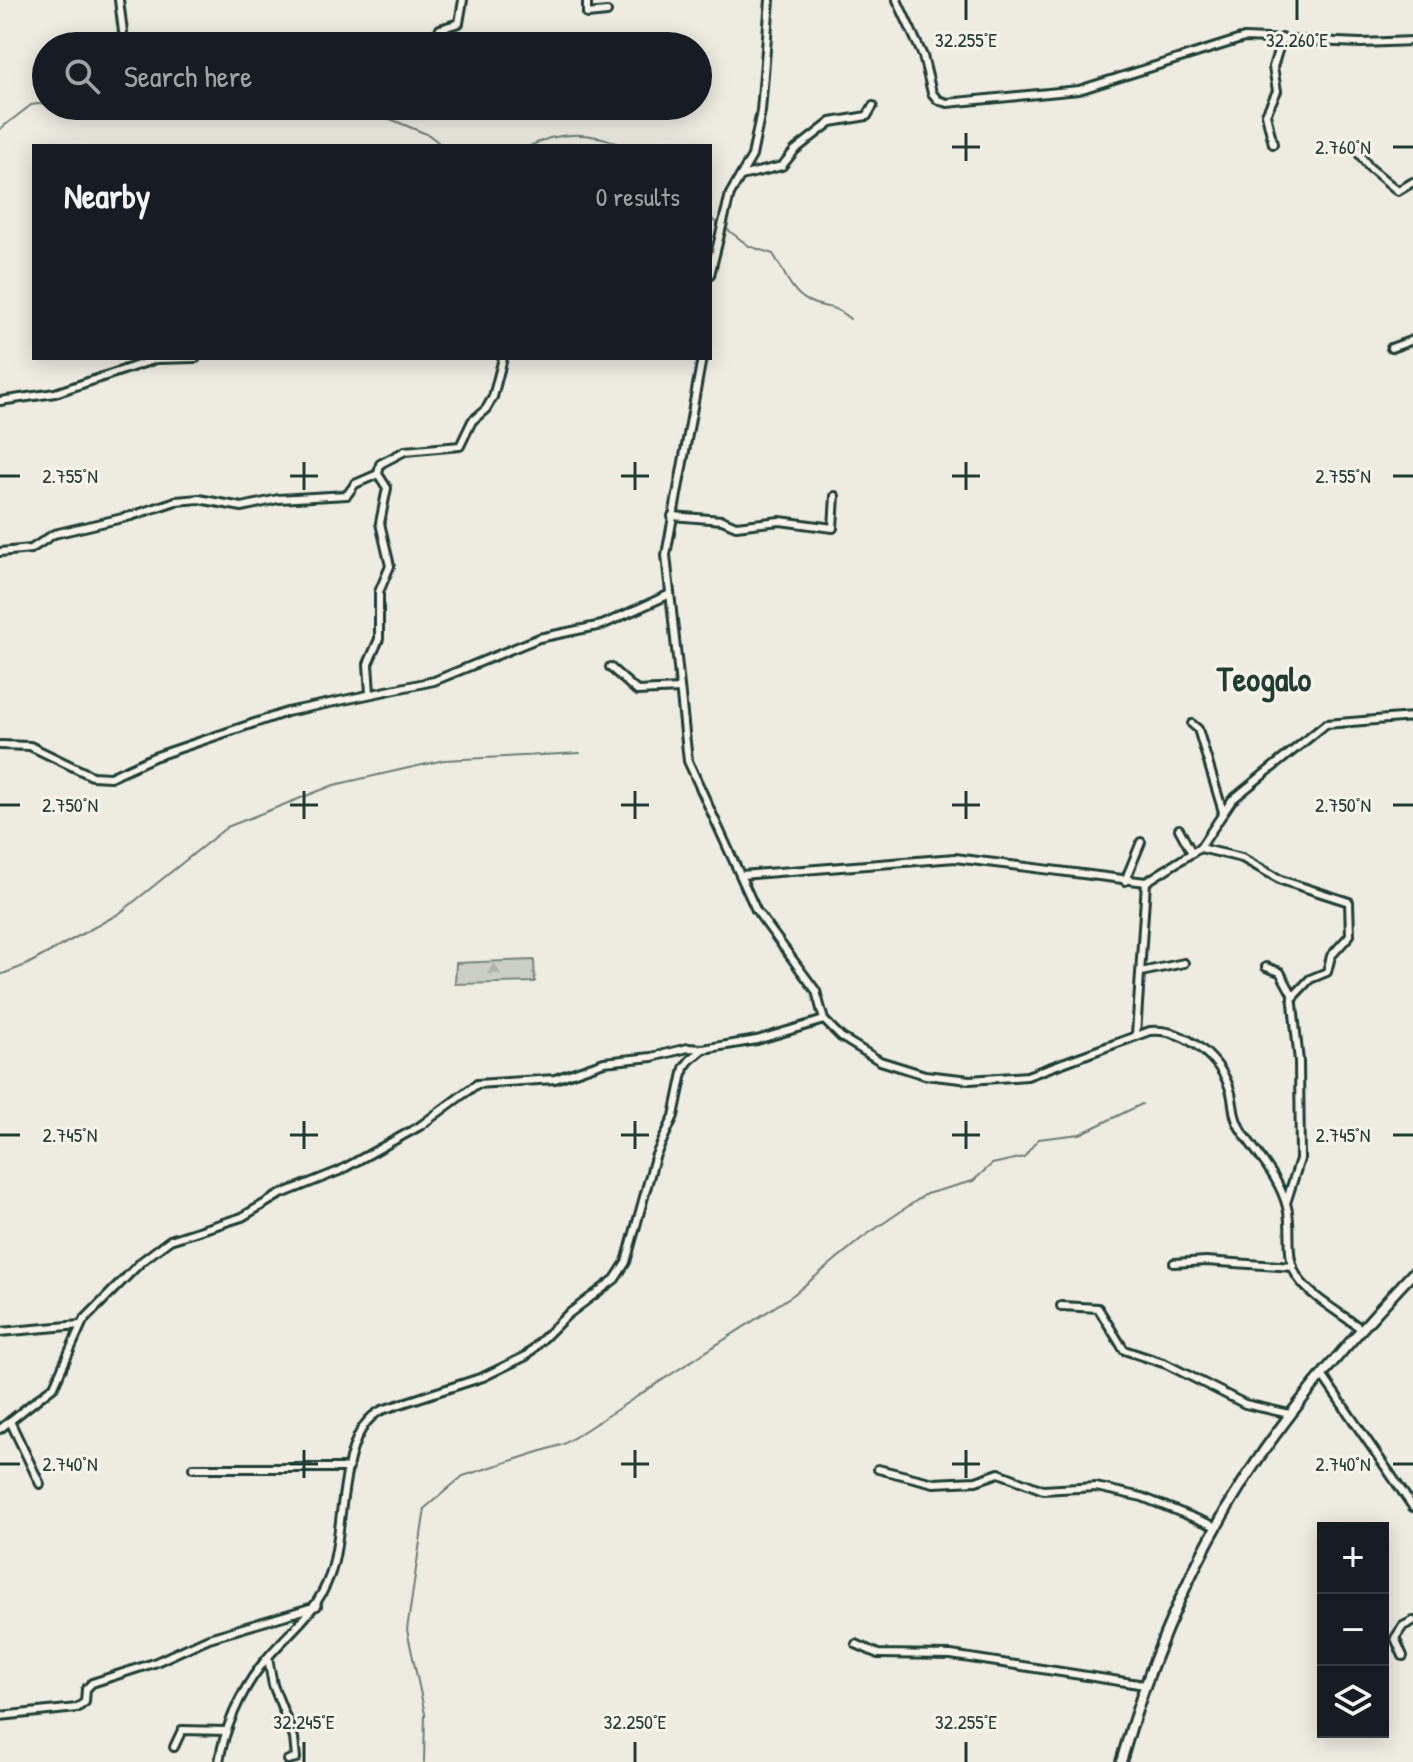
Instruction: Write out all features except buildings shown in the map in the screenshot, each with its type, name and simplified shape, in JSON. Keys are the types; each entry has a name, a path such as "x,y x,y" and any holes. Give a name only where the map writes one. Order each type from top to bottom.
{"main road":[{"path":"1121,1762 1145,1685 1181,1596 1217,1527 1290,1414 1360,1328 1413,1273"}],"street":[{"path":"119,0 123,32"},
{"path":"438,32 459,23 463,0"},
{"path":"587,0 587,14 607,12"},
{"path":"712,253 730,194 752,156 761,111 770,0"},
{"path":"897,0 923,56 932,93 938,100 947,103 1079,90 1237,39 1282,38 1361,43 1413,41"},
{"path":"1273,144 1266,114 1277,91 1273,67 1282,38"},
{"path":"741,176 782,166 795,150 828,123 867,116 873,106"},
{"path":"1351,143 1369,167 1398,191 1413,182"},
{"path":"1391,348 1413,340"},
{"path":"0,401 55,393 153,360"},
{"path":"370,693 366,678 379,639 379,592 390,566 380,523 387,488 378,474 380,464 405,451 455,448 463,444 468,428 493,397 502,360"},
{"path":"702,360 666,555 688,761 756,910 816,991 824,1020 841,1037 880,1061 925,1075 970,1080 1027,1076 1136,1035 1167,1031 1204,1051 1227,1084 1239,1126 1271,1171 1286,1203 1293,1267 1307,1287 1360,1328"},
{"path":"0,552 31,549 54,534 131,516 176,501 199,499 242,507 278,499 347,495 360,481 378,474"},
{"path":"672,516 722,520 736,526 780,521 833,528 835,496"},
{"path":"0,745 35,748 76,770 103,778 250,723 370,693 434,681 539,638 610,622 668,595"},
{"path":"610,667 637,691 680,689"},
{"path":"741,875 955,858 1146,882 1200,848 1232,800 1326,724 1413,717"},
{"path":"1192,724 1198,729 1223,812"},
{"path":"1179,829 1192,853"},
{"path":"1125,881 1134,851 1141,842"},
{"path":"1200,848 1242,858 1281,880 1349,902 1350,935 1331,956 1327,972 1310,979 1292,998"},
{"path":"1136,1035 1146,882"},
{"path":"1141,972 1184,963"},
{"path":"1266,967 1280,972 1292,998 1299,1062 1299,1166 1290,1182 1290,1197 1286,1203"},
{"path":"0,1429 54,1386 80,1325 142,1261 170,1240 242,1217 279,1195 339,1171 420,1126 471,1086 555,1079 604,1062 757,1040 824,1020"},
{"path":"219,1762 226,1731 251,1679 317,1606 336,1553 349,1468 359,1433 373,1415 483,1377 526,1356 567,1315 617,1276 626,1262 655,1157 674,1116 684,1068 703,1049"},
{"path":"1174,1263 1206,1261 1293,1267"},
{"path":"1061,1306 1098,1308 1124,1350 1166,1364 1245,1404 1290,1414"},
{"path":"0,1332 80,1325"},
{"path":"1322,1375 1413,1507"},
{"path":"10,1421 40,1484"},
{"path":"193,1468 349,1468"},
{"path":"878,1469 934,1483 976,1481 1001,1473 1043,1490 1090,1487 1110,1490 1142,1497 1217,1527"},
{"path":"0,1716 77,1708 85,1702 86,1689 92,1683 154,1663 209,1638 317,1606"},
{"path":"1403,1656 1395,1638 1403,1626 1413,1621"},
{"path":"856,1644 878,1654 951,1655 1145,1685"},
{"path":"268,1658 273,1685 295,1742 296,1758 288,1760"},
{"path":"174,1747 182,1730 226,1731"}],"green space":[{"path":"534,960 535,982 455,984 456,963"}],"waterway":[{"path":"0,129 32,105"},
{"path":"393,120 429,135 440,144"},
{"path":"534,144 564,135 588,135 619,144"},
{"path":"712,219 719,226"},
{"path":"724,227 749,246 773,254 802,297 837,310 850,319"},
{"path":"0,975 26,965 120,913 227,827 334,785 444,760 580,753"},
{"path":"424,1762 425,1714 407,1630 425,1508 463,1476 564,1444 793,1295 862,1238 926,1194 973,1181 992,1164 1024,1157 1038,1139 1080,1134 1142,1104"}],"district":[{"name":"Teogalo","path":"1264,679"}]}
